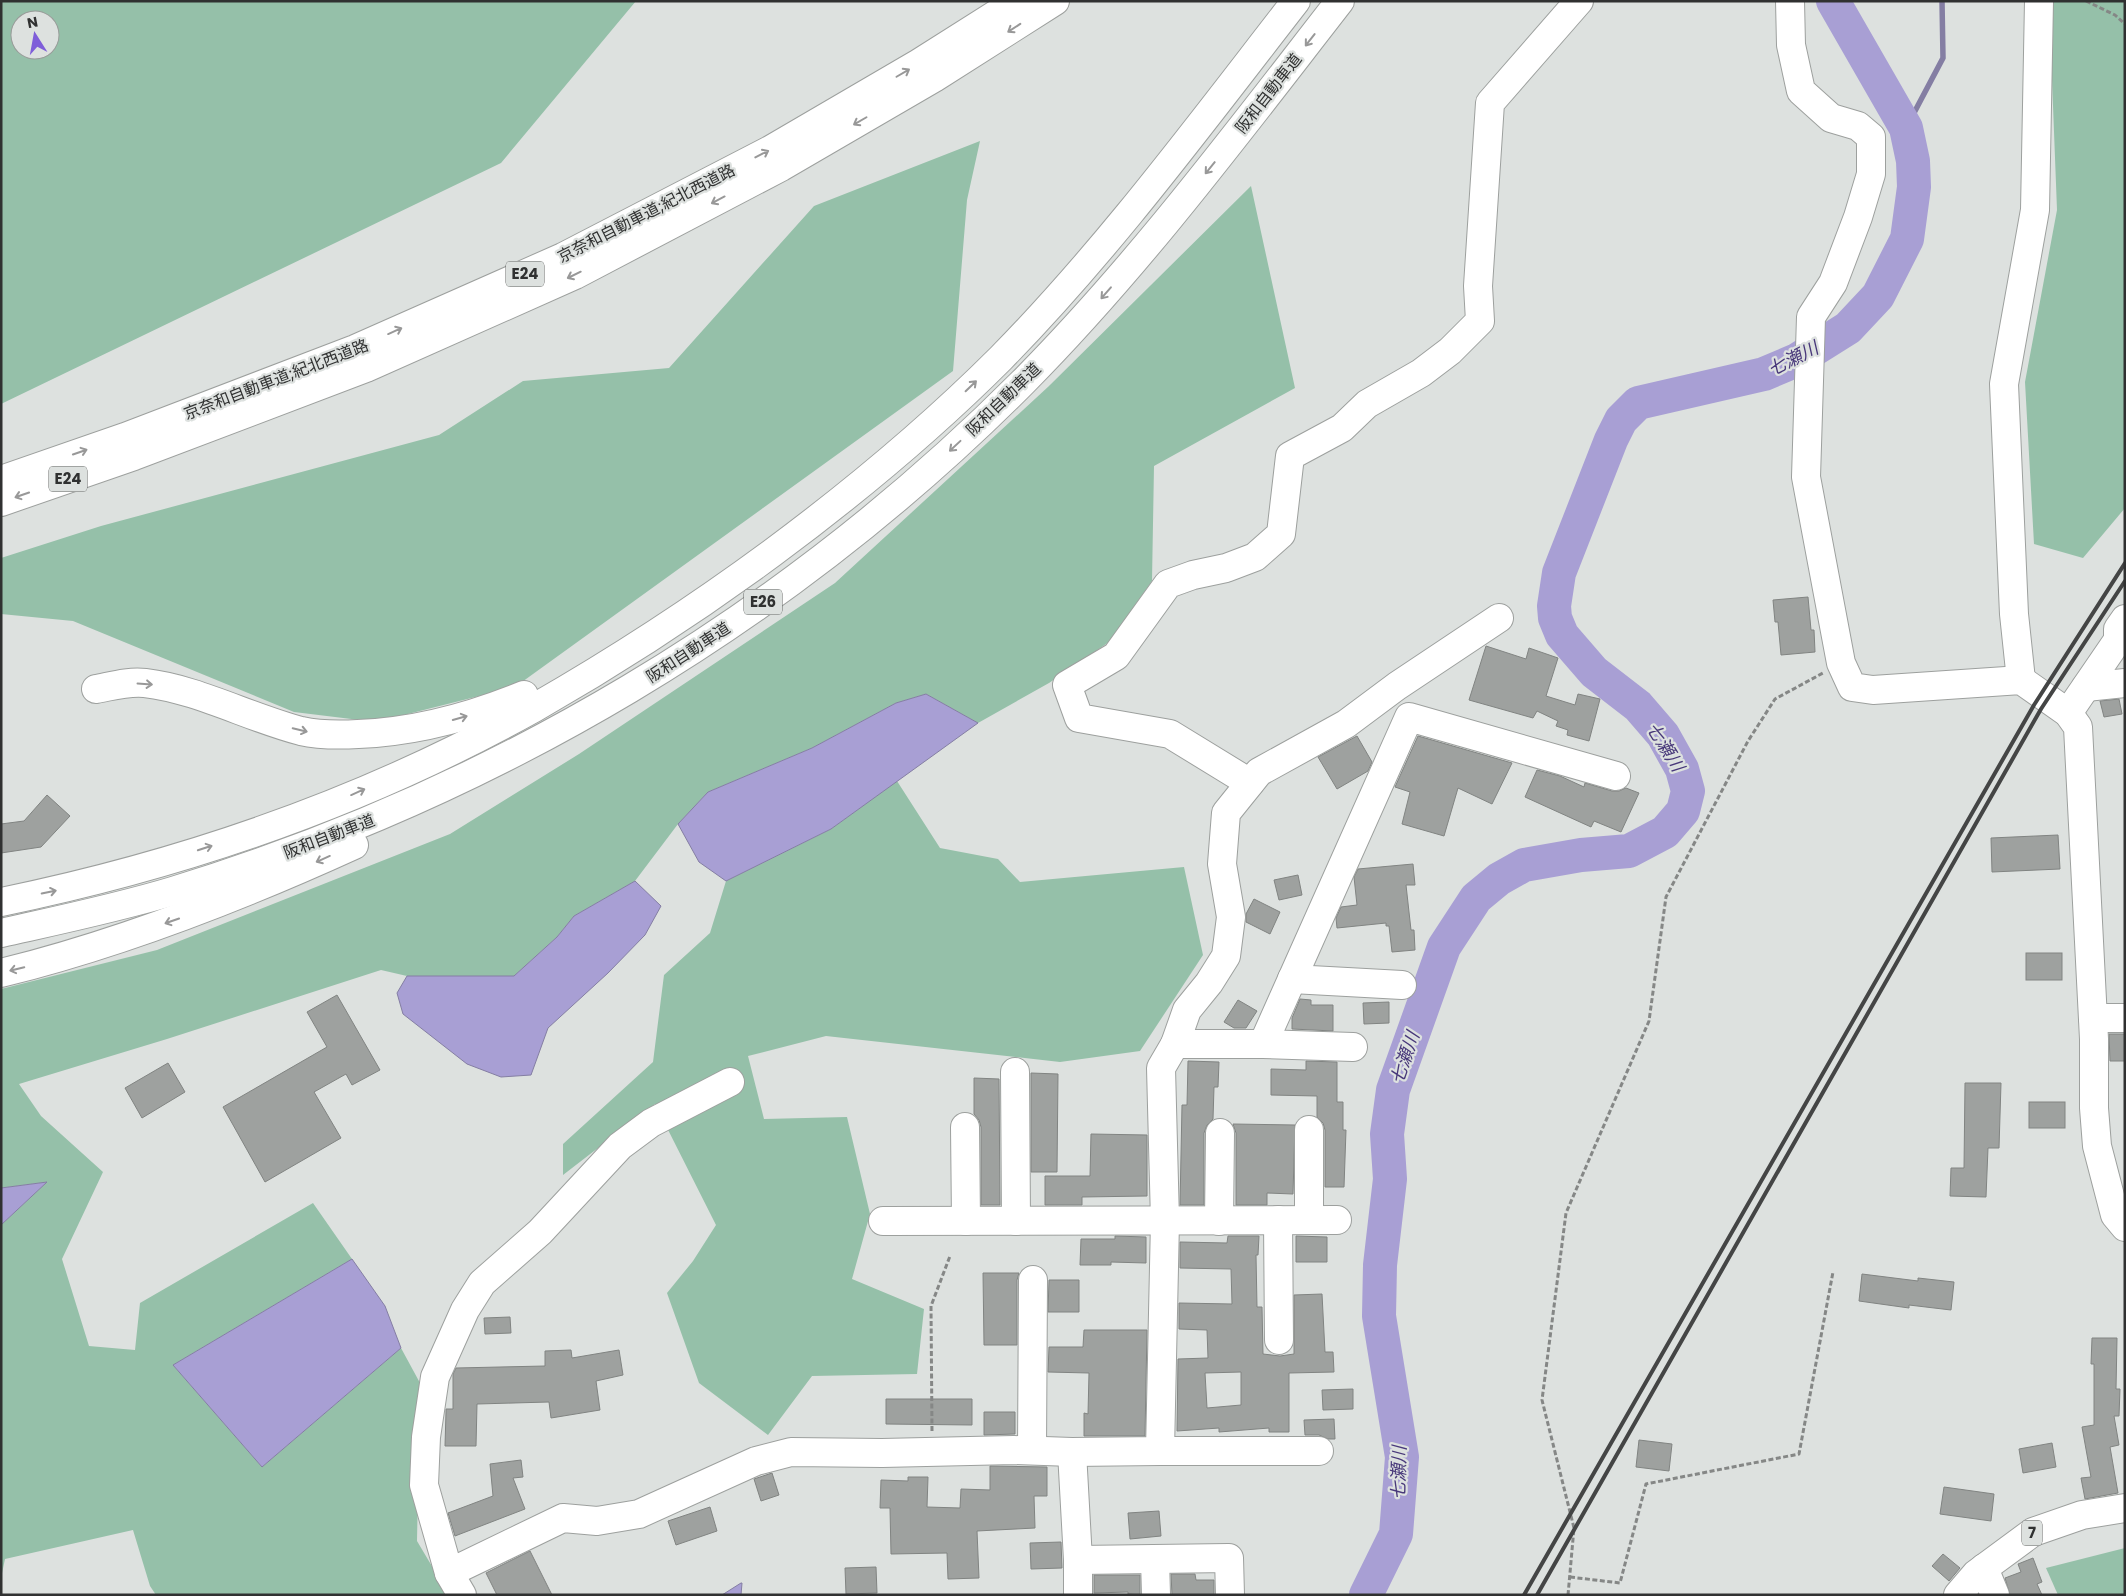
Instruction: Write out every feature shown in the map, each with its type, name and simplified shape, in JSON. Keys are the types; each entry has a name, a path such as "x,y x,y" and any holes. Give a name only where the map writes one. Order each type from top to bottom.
{"main road":[{"name":"京奈和自動車道;紀北西道路","path":"1,480 125,437 355,349 563,257 770,150 919,63 1017,1"},
{"name":"京奈和自動車道;紀北西道路","path":"1,502 134,456 366,368 575,275 781,167 934,78 1055,1"},
{"name":"阪和自動車道","path":"1,902 59,890 163,862 257,831 350,796 444,754 532,709 622,656 711,597 822,516 916,439 1000,359 1069,285 1130,213 1296,1"},
{"name":"阪和自動車道","path":"1,933 170,892 268,860 362,824 550,736 640,684 745,615 842,543 945,456 1022,383 1125,271 1209,169 1340,1"},
{"path":"1250,783 1170,734 1079,718 1067,685 1116,656 1168,584 1193,575 1226,568 1255,557 1281,534 1290,456 1342,428 1367,404 1421,373 1450,351 1480,321 1478,286 1490,103 1579,1"},
{"path":"1790,1 1791,45 1801,92 1831,118 1858,126 1871,137 1871,174 1858,217 1833,283 1811,317 1806,477 1841,663 1852,687 1873,690 2021,680 2068,713 2078,726 2093,1018 2094,1108 2097,1146 2115,1215 2125,1227"},
{"path":"2021,680 2014,614 2004,384 2035,210 2039,1"},
{"path":"96,689 122,684 144,683 209,700 266,721 304,731 340,734 390,733 439,724 493,708 541,688 602,654 719,581 916,439"},
{"path":"1160,1451 1165,1221 1161,1068 1175,1044 1188,1010 1209,983 1226,956 1230,917 1222,864 1226,813 1259,772 1346,724 1398,686 1499,618"},
{"path":"2068,713 2118,640 2118,629 2125,619"},
{"path":"2086,687 2125,683"},
{"path":"1263,1044 1409,717 1616,776"},
{"path":"1,973 111,942 256,889 395,827 457,796 550,736"},
{"path":"1292,979 1402,985"},
{"path":"2093,1018 2125,1018"},
{"path":"1175,1044 1353,1047"},
{"path":"1015,1072 1016,1221"},
{"path":"730,1082 651,1123 620,1146 540,1232 482,1283 466,1310 435,1377 426,1437 424,1485 456,1584 563,1518 597,1521 639,1514 756,1461 791,1452 882,1453 1032,1450 1072,1452 1261,1449 1318,1451"},
{"path":"965,1128 966,1221"},
{"path":"1309,1130 1309,1220"},
{"path":"1219,1221 1220,1133"},
{"path":"1278,1220 1278,1340"},
{"path":"883,1221 1337,1220"},
{"path":"1032,1450 1033,1280"},
{"path":"1072,1452 1078,1595"},
{"name":"7","path":"1958,1595 1976,1574 2033,1532 2082,1515 2125,1508"},
{"path":"1078,1560 1229,1558 1230,1595"},
{"path":"1155,1559 1156,1595"},
{"path":"1984,1568 1995,1595"}],"path":[{"path":"2086,1 2115,15 2125,24"},
{"path":"1568,1595 1574,1528 1542,1400 1566,1212 1649,1022 1666,897 1748,740 1776,700 1841,663"},
{"path":"932,1452 931,1306 950,1256"},
{"path":"1570,1577 1620,1583 1646,1484 1799,1454 1833,1272"}],"green space":[{"path":"1,1 636,1 501,163 1,404"},
{"path":"2049,1 2125,1 2125,508 2083,558 2034,544 2025,382 2057,210"},
{"path":"980,141 967,200 953,371 515,687 376,722 294,712 73,621 1,614 1,558 101,526 439,435 523,381 669,368 814,206"},
{"path":"1251,186 1295,388 1154,466 1152,581 1109,642 1049,683 978,723 926,694 896,703 812,748 708,792 678,824 635,881 574,916 557,937 514,976 407,976 381,970 167,1039 19,1084 41,1116 103,1172 62,1259 89,1346 135,1350 140,1303 313,1203 352,1259 173,1365 262,1467 401,1348 420,1383 417,1541 449,1595 156,1595 150,1586 133,1530 5,1559 1,1578 1,1225 47,1182 1,1188 1,989 157,950 450,834 579,754 835,583 1049,386"},
{"path":"897,781 940,848 998,859 1020,882 1184,867 1203,955 1140,1051 1060,1062 826,1036 748,1056 764,1119 847,1117 870,1214 852,1279 924,1309 917,1374 812,1376 768,1435 699,1383 667,1293 693,1261 716,1225 655,1104 563,1175 563,1144 653,1062 664,975 710,933 726,881 831,829"},
{"path":"2125,1548 2125,1595 2058,1595 2046,1568"}],"shaded area":[{"path":"926,694 978,723 831,829 726,881 699,862 678,824 708,792 812,748 896,703"},
{"path":"635,881 661,906 645,935 608,973 548,1028 531,1075 501,1077 467,1064 403,1014 397,993 407,976 514,976 557,937 574,916"},
{"path":"47,1182 1,1225 1,1188"},
{"path":"352,1259 385,1306 401,1348 262,1467 173,1365"},
{"path":"741,1583 741,1595 722,1595"}],"building":[{"path":"1808,597 1811,630 1814,630 1815,652 1781,655 1778,622 1775,622 1773,600"},
{"path":"1486,646 1526,659 1529,648 1558,658 1546,696 1575,705 1578,694 1600,699 1589,741 1567,735 1568,730 1556,726 1558,721 1537,711 1533,718 1469,700"},
{"path":"2119,699 2122,714 2104,717 2100,701"},
{"path":"1357,736 1372,762 1368,771 1337,789 1318,757"},
{"path":"1418,736 1512,763 1492,804 1458,788 1444,836 1402,824 1410,792 1395,787"},
{"path":"1537,770 1560,776 1584,787 1585,783 1612,791 1626,788 1639,793 1621,832 1594,821 1591,827 1525,797"},
{"path":"47,795 70,816 41,847 1,853 1,824 24,821"},
{"path":"2058,835 2060,869 1992,872 1991,838"},
{"path":"1413,864 1415,885 1406,885 1411,930 1414,930 1415,950 1392,952 1389,926 1386,926 1386,923 1337,928 1336,918 1341,907 1357,905 1354,877 1358,869"},
{"path":"1298,875 1302,895 1279,900 1274,880"},
{"path":"1254,899 1280,912 1270,934 1246,922 1246,914"},
{"path":"2026,953 2062,953 2062,980 2026,980"},
{"path":"337,995 380,1070 352,1085 346,1074 314,1092 341,1138 265,1182 223,1107 327,1047 307,1012"},
{"path":"1300,999 1311,1000 1311,1005 1333,1005 1333,1031 1292,1029 1292,1018"},
{"path":"1238,1000 1257,1011 1246,1028 1234,1028 1224,1022"},
{"path":"1389,1002 1389,1023 1364,1024 1363,1003"},
{"path":"2109,1034 2125,1034 2125,1061 2110,1061"},
{"path":"1188,1061 1219,1062 1218,1087 1214,1087 1213,1119 1207,1125 1204,1133 1204,1205 1180,1205 1182,1105 1187,1105"},
{"path":"1306,1061 1337,1062 1337,1102 1343,1102 1343,1130 1346,1130 1344,1187 1325,1187 1325,1130 1323,1123 1317,1117 1317,1096 1271,1095 1271,1069 1306,1070"},
{"path":"168,1063 185,1092 142,1118 125,1088"},
{"path":"1031,1073 1058,1074 1057,1172 1031,1172"},
{"path":"974,1078 999,1079 1000,1205 981,1205 981,1127 979,1120 974,1114"},
{"path":"1965,1083 2001,1083 1999,1148 1988,1148 1986,1197 1950,1196 1951,1168 1964,1168"},
{"path":"2029,1102 2065,1102 2065,1128 2029,1128"},
{"path":"1233,1124 1295,1125 1293,1194 1267,1193 1267,1205 1236,1205 1236,1133"},
{"path":"1091,1134 1147,1135 1147,1196 1082,1197 1082,1205 1045,1205 1045,1176 1090,1176"},
{"path":"1115,1236 1146,1237 1146,1263 1111,1262 1111,1265 1080,1265 1081,1239 1115,1239"},
{"path":"1228,1236 1259,1236 1258,1255 1256,1255 1257,1307 1262,1307 1263,1354 1280,1356 1294,1354 1294,1295 1322,1294 1325,1352 1333,1352 1334,1372 1289,1373 1289,1432 1269,1432 1269,1428 1219,1432 1219,1428 1177,1431 1178,1359 1208,1358 1207,1330 1179,1329 1179,1303 1232,1304 1231,1269 1180,1268 1180,1242 1227,1243","holes":["1241,1372 1241,1405 1207,1408 1205,1373"]},
{"path":"1296,1236 1327,1237 1327,1262 1296,1262"},
{"path":"983,1273 1019,1273 1017,1280 1017,1345 984,1345"},
{"path":"1862,1274 1918,1281 1918,1278 1954,1282 1951,1310 1909,1305 1909,1308 1859,1301"},
{"path":"1049,1280 1079,1280 1079,1312 1048,1312"},
{"path":"510,1317 511,1333 485,1334 484,1318"},
{"path":"1084,1330 1147,1330 1145,1436 1084,1436 1084,1413 1088,1414 1089,1373 1048,1372 1049,1347 1083,1347"},
{"path":"2092,1338 2117,1338 2116,1389 2120,1389 2119,1416 2114,1416 2119,1445 2110,1447 2118,1493 2085,1499 2081,1478 2091,1477 2082,1427 2094,1425 2094,1364 2091,1364"},
{"path":"571,1350 572,1358 619,1350 623,1375 596,1381 600,1410 551,1418 549,1402 477,1404 476,1446 445,1446 446,1409 453,1409 453,1374 456,1368 545,1366 545,1351"},
{"path":"1353,1389 1353,1409 1323,1410 1322,1390"},
{"path":"886,1399 972,1399 972,1425 886,1424"},
{"path":"984,1412 1015,1412 1015,1434 984,1435"},
{"path":"1334,1419 1335,1439 1328,1439 1319,1435 1305,1435 1304,1420"},
{"path":"1639,1440 1672,1444 1669,1471 1636,1467"},
{"path":"2052,1443 2056,1467 2023,1473 2019,1449"},
{"path":"521,1460 523,1477 513,1478 525,1509 455,1536 448,1513 493,1496 490,1464"},
{"path":"990,1466 1047,1467 1047,1496 1034,1496 1035,1528 977,1531 979,1578 948,1579 947,1553 891,1554 890,1508 880,1508 881,1480 908,1481 908,1477 928,1477 927,1507 960,1508 961,1489 990,1490"},
{"path":"772,1473 779,1495 761,1501 754,1479"},
{"path":"1944,1487 1994,1494 1991,1521 1940,1514"},
{"path":"710,1507 717,1531 676,1545 668,1521"},
{"path":"1159,1511 1161,1536 1130,1539 1128,1513"},
{"path":"1061,1542 1062,1568 1031,1569 1030,1543"},
{"path":"530,1551 552,1595 497,1595 486,1573"},
{"path":"1943,1554 1960,1568 1949,1581 1932,1566"},
{"path":"2033,1558 2042,1582 2037,1584 2042,1595 2010,1595 2005,1578 2021,1572 2018,1564"},
{"path":"876,1567 877,1593 846,1594 845,1568"},
{"path":"1171,1574 1195,1574 1196,1580 1214,1580 1214,1595 1172,1595"},
{"path":"1094,1575 1140,1575 1140,1595 1128,1594 1128,1592 1094,1593"}],"waterway":[{"name":"七瀬川","path":"1366,1595 1396,1534 1402,1457 1379,1316 1380,1265 1390,1179 1387,1134 1393,1090 1444,947 1476,898 1499,879 1524,865 1581,855 1629,851 1665,832 1683,811 1688,791 1682,769 1663,735 1638,706 1594,672 1562,635 1555,618 1554,606 1559,573 1611,440 1621,420 1638,403 1764,374 1797,360 1848,328 1878,296 1907,239 1914,187 1913,161 1906,128 1833,1"},
{"path":"1906,128 1943,58 1942,1"}],"railway":[{"path":"1524,1595 2034,705 2125,563"},
{"path":"1537,1595 2041,709 2125,581"}]}
